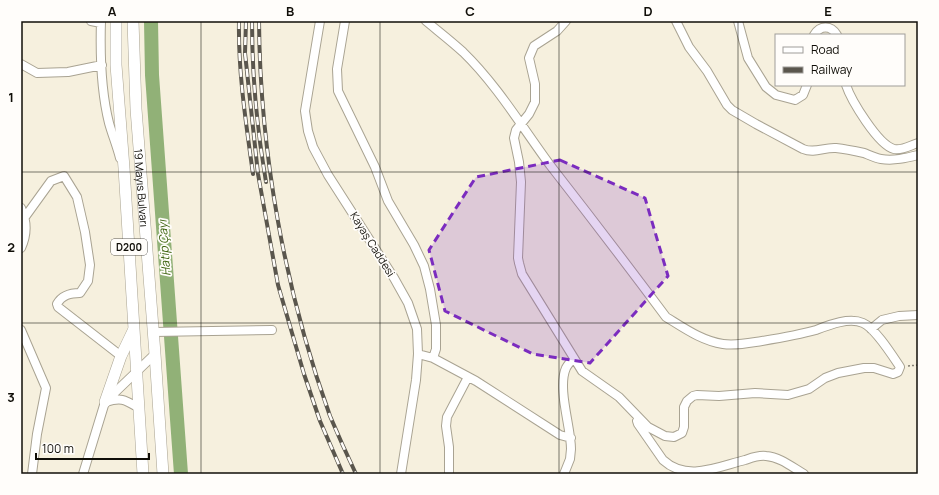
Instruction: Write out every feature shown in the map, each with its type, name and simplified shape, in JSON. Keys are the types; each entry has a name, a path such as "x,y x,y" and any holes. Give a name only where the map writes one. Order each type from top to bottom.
{"highway":[{"name":"19 Mayıs Bulvarı","path":"116,21 116,65 143,474"},
{"name":"19 Mayıs Bulvarı","path":"133,21 136,109 159,332 156,354 163,474"},
{"path":"105,402 121,356 134,329"}],"street":[{"path":"92,21 101,22 102,65 109,122 124,168"},
{"name":"Kayaş Caddesi","path":"320,21 305,111 308,131 313,147 328,175 408,303 417,329 418,354 416,380 401,474"},
{"path":"345,21 336,69 338,91 375,167 388,201 414,245 424,266 430,289 436,325 436,349 433,358"},
{"path":"426,21 463,52 494,88 521,124 666,317 686,330 716,342 738,345 804,333 853,320 863,323 871,329 900,367 899,371 895,374 874,368 864,368 838,373 825,378 809,389 788,395 754,393 719,396 693,396 687,401 684,407 683,430 680,435 674,437 665,436 654,431 619,397 585,374 522,274 519,263 518,244 521,182 514,138 516,130 521,124 529,114 536,96 536,84 529,63 532,50 538,43 556,31 566,21"},
{"path":"676,21 684,39 712,80 722,100 732,110 756,124 803,149 811,151 838,148 886,160 896,160 918,155"},
{"path":"738,21 748,58 769,89 776,95 795,100 803,95 807,86"},
{"path":"815,34 820,28 826,27 832,29 836,34"},
{"path":"21,64 37,73 68,72 102,65"},
{"path":"846,86 852,99 872,130 883,143 890,148 898,149 918,143"},
{"path":"25,217 51,181 64,176 76,197 85,232 90,265 88,281 80,293 69,294 57,304 58,307 121,356"},
{"path":"21,208 25,217 24,240 21,248"},
{"path":"871,329 882,320 899,316 918,315"},
{"path":"21,330 46,388 37,434 32,474"},
{"path":"159,332 272,330"},
{"path":"83,474 105,402 156,354"},
{"path":"418,354 433,358 468,376 560,435 570,438"},
{"path":"564,474 571,455 563,385 564,372 574,358"},
{"path":"449,474 449,447 446,426 447,417 468,376"},
{"path":"105,402 119,398 139,408"},
{"path":"639,418 637,421 638,424 664,460 668,464 680,470 690,472 701,471 755,457 765,456 779,459 804,474"}],"path":[{"path":"900,367 918,365"}],"highlighted area":[{"path":"560,160 645,198 668,276 590,363 533,354 445,311 429,250 476,177"}],"waterway":[{"name":"Hatip Çayı","path":"151,21 152,75 181,474"}],"railway":[{"path":"239,21 241,78 253,174"},
{"path":"246,21 245,53 258,174 278,285 304,374 320,421 343,474"},
{"path":"252,21 256,102 266,182"},
{"path":"259,21 260,71 264,121 278,222 288,271 314,369 330,416 356,474"}]}
